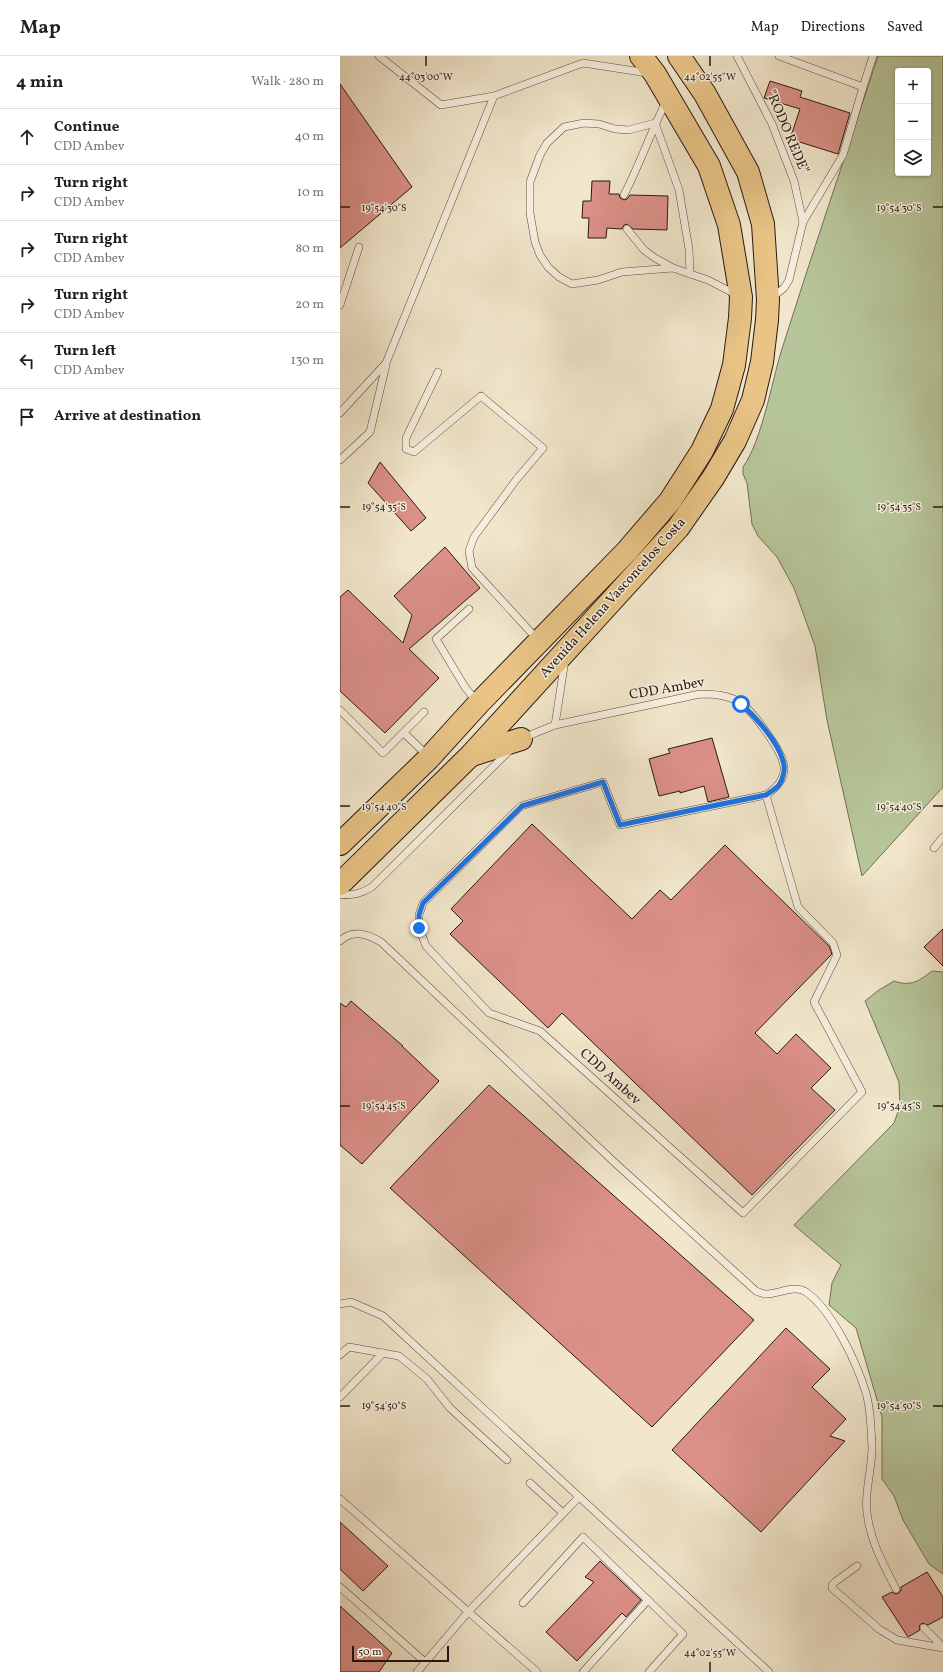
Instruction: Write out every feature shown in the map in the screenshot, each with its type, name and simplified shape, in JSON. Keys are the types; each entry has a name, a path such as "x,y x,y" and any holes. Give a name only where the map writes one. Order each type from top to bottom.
{"highway":[{"name":"Avenida Helena Vasconcelos Costa","path":"342,839 429,758 479,703 627,551 670,501 702,452 722,408 734,365 739,332 741,297 729,225 709,166 655,74 641,56"},
{"name":"Avenida Helena Vasconcelos Costa","path":"340,884 471,755 678,528 713,478 735,441 753,400 762,362 767,320 768,300 763,224 748,172 705,94 678,56"},
{"path":"471,755 522,739"}],"lane":[{"path":"379,56 441,105 494,96 584,60 655,74"},
{"name":"\"RODO REDE\"","path":"737,56 772,124 794,180 803,222"},
{"path":"779,56 863,87"},
{"name":"\"RODO REDE\"","path":"768,300 784,288 789,280 803,222 843,155 873,56"},
{"path":"340,460 370,432 386,363 494,96"},
{"path":"624,195 635,173 655,123 668,97"},
{"path":"655,123 629,130 615,129 599,124 584,123 564,127 547,143 540,155 530,182 530,213 534,242 540,255 548,267 559,277 572,284 598,280 622,272 674,268"},
{"path":"655,123 679,190 689,249 690,274"},
{"path":"626,229 644,250 674,268 708,280 741,297"},
{"path":"340,305 359,246"},
{"path":"340,413 386,363"},
{"path":"438,372 406,438 406,449 414,452 481,396 543,448 516,480 474,537 469,551 472,568 540,642"},
{"path":"469,608 436,639 465,687 479,703"},
{"path":"555,725 567,649"},
{"name":"CDD Ambev","path":"522,739 555,725 700,694 715,694 731,698 754,715 778,749 784,762 783,775 778,787 766,795 620,825 603,782 522,806 423,903 419,915 419,928 426,946 489,1013 540,1031 743,1212 862,1092 814,1002 837,955 833,943 798,907 766,795"},
{"path":"340,710 382,753 424,712"},
{"path":"404,733 429,758"},
{"path":"340,895 362,893 372,887 522,739"},
{"path":"934,848 943,837"},
{"path":"340,941 346,936 359,933 370,935 381,942 613,1161 756,1291 765,1294 798,1290 806,1292 820,1306 836,1326 866,1394 870,1414 872,1448 869,1472 867,1518 875,1547 896,1589"},
{"path":"340,1304 351,1302 383,1316 769,1672"},
{"path":"340,1356 349,1347 399,1356 427,1380 450,1408 507,1460"},
{"path":"340,1397 383,1353"},
{"path":"530,1484 563,1513"},
{"path":"417,1672 468,1612 579,1497"},
{"path":"340,1499 537,1672"},
{"path":"523,1603 583,1537 683,1634 649,1672"},
{"path":"857,1566 835,1582 832,1585 832,1588 879,1629 897,1640 943,1647"},
{"path":"340,1587 425,1662"},
{"path":"583,1672 648,1600"},
{"path":"924,1628 943,1647"}],"green space":[{"path":"878,56 943,56 943,787 862,876 827,720 815,646 794,588 777,557 758,536 752,524 747,483 743,474 743,467 750,456 761,427 781,352"},
{"path":"932,971 943,972 943,1574 929,1564 903,1520 894,1496 882,1479 882,1417 856,1328 829,1305 832,1283 841,1265 794,1225 894,1123 900,1106 899,1082 865,1001 894,981 900,983 914,982 923,978"}],"building":[{"path":"770,81 802,91 800,97 850,113 838,154 790,139 800,109 764,98"},
{"path":"340,84 412,187 340,248"},
{"path":"592,181 610,181 609,194 619,194 620,198 624,200 630,195 668,196 667,230 633,229 627,224 624,225 622,229 607,228 606,238 588,238 589,218 582,218 583,201 591,201"},
{"path":"380,462 426,518 411,531 368,483"},
{"path":"445,547 480,588 409,649 439,678 385,733 340,691 340,597 348,590 403,643 412,615 394,596"},
{"path":"712,738 729,797 708,802 704,786 680,793 680,791 659,796 649,759 670,753 668,749"},
{"path":"532,824 632,919 660,890 671,900 725,845 829,946 832,954 755,1033 777,1054 796,1034 831,1068 811,1088 835,1110 752,1195 562,1013 548,1028 450,934 463,921 451,909"},
{"path":"943,929 943,966 924,947"},
{"path":"351,1001 403,1046 439,1081 362,1164 340,1145 340,1003 346,1007"},
{"path":"489,1085 754,1320 652,1427 390,1188"},
{"path":"786,1328 830,1369 812,1387 846,1419 830,1436 845,1441 761,1532 672,1450"},
{"path":"340,1522 388,1566 363,1591 340,1569"},
{"path":"600,1561 641,1600 626,1617 622,1613 577,1661 546,1632 594,1582 585,1577"},
{"path":"927,1572 943,1597 943,1617 928,1625 922,1623 919,1626 920,1630 908,1637 882,1597 892,1592 895,1594 899,1593 901,1587"},
{"path":"340,1606 392,1653 379,1672 340,1672"}],"route":[{"path":"419,928 419,915 423,903 522,806 603,782 620,825 766,795 778,787 783,775 784,762 778,749 754,715 741,704"}]}
